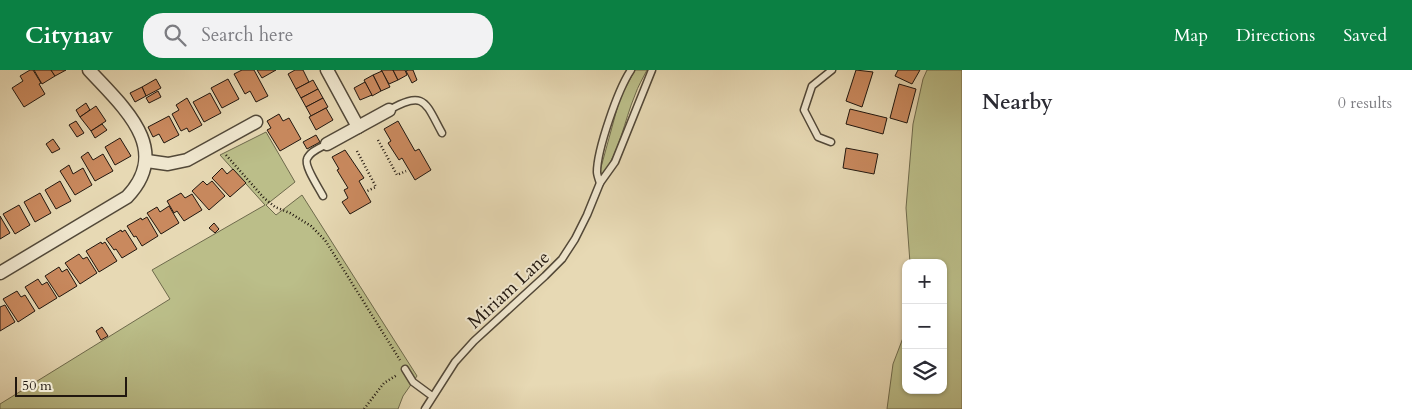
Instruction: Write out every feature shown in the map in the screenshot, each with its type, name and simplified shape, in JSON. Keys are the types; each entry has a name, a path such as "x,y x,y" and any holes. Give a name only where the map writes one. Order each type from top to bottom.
{"street":[{"path":"0,273 127,197 134,190 143,175 146,161 145,147 140,133 124,109 89,70"},
{"path":"330,71 358,127"},
{"path":"327,144 389,110"},
{"path":"146,161 168,164 187,160 256,122"}],"lane":[{"name":"Miriam Lane","path":"600,183 597,173 599,155 613,109 630,70"},
{"name":"Miriam Lane","path":"424,409 455,362 474,341 562,259 588,215 600,183 615,162 652,70"},
{"path":"831,142 818,137 804,110 812,86 832,70"},
{"path":"389,110 404,102 420,100 426,105 442,132"},
{"path":"323,196 306,165 307,159 312,153 327,144"},
{"path":"405,369 413,382 432,396"}],"path":[{"path":"378,140 397,175 406,171"},
{"path":"216,144 264,198 275,207 290,213 311,226 325,240 405,369 384,383 364,409"},
{"path":"357,151 376,187 367,191"}],"green space":[{"path":"635,70 647,70 636,92 613,156 602,175 600,171 620,98"},
{"path":"927,70 962,70 962,409 887,409 893,364 902,340 902,394 947,394 947,259 910,259 906,208 913,124 923,79"},
{"path":"266,132 295,182 266,205 276,215 302,195 417,376 403,396 398,409 0,409 0,404 170,299 152,270 265,205 220,155"}],"building":[{"path":"33,70 45,94 24,107 12,88 23,81 20,76"},
{"path":"34,70 51,70 55,76 42,84"},
{"path":"51,70 66,70 55,76"},
{"path":"242,70 254,70 268,96 256,102 250,91 245,94 234,74"},
{"path":"257,70 276,70 262,78"},
{"path":"295,70 303,70 309,82 296,89 288,74"},
{"path":"381,70 393,70 398,80 389,84"},
{"path":"393,70 405,70 407,75 398,80"},
{"path":"413,70 417,80 412,83 406,71"},
{"path":"856,70 873,72 862,107 846,101"},
{"path":"898,70 920,70 912,84 895,76"},
{"path":"382,71 390,87 381,91 373,75"},
{"path":"373,75 381,91 372,96 364,80"},
{"path":"156,79 161,88 146,96 142,87"},
{"path":"228,79 239,99 222,108 211,88"},
{"path":"313,80 318,89 301,98 296,89"},
{"path":"365,82 372,95 360,100 354,88"},
{"path":"899,84 916,89 907,123 890,118"},
{"path":"142,87 146,96 135,102 130,93"},
{"path":"318,89 323,98 306,107 301,98"},
{"path":"158,91 161,97 149,103 146,98"},
{"path":"210,93 221,113 204,122 193,102"},
{"path":"187,98 202,125 189,132 187,128 181,131 172,114 179,110 176,105"},
{"path":"323,98 328,107 311,116 306,107"},
{"path":"86,103 90,110 80,117 76,110"},
{"path":"96,106 106,121 91,131 80,117"},
{"path":"326,108 333,120 316,130 309,117"},
{"path":"850,109 887,118 883,134 846,124"},
{"path":"279,114 283,121 289,118 301,139 280,151 267,130 271,128 267,121"},
{"path":"169,116 179,135 164,143 159,134 153,137 148,127"},
{"path":"76,121 84,133 77,137 69,125"},
{"path":"398,121 415,151 419,149 431,170 415,180 402,158 399,160 388,143 391,141 384,129"},
{"path":"102,124 107,130 95,138 91,131"},
{"path":"316,135 320,142 307,149 303,142"},
{"path":"120,138 131,156 115,165 105,147"},
{"path":"53,139 60,149 52,153 46,144"},
{"path":"846,148 878,154 874,174 843,168"},
{"path":"345,150 364,178 359,181 371,202 350,214 342,202 348,198 344,190 348,188 337,170 339,169 332,157"},
{"path":"88,152 93,160 103,154 113,171 95,181 81,157"},
{"path":"69,165 73,174 83,168 92,185 75,195 60,171"},
{"path":"222,168 227,174 233,169 246,183 230,197 212,178"},
{"path":"60,181 71,201 56,209 45,190"},
{"path":"203,181 207,185 212,181 225,196 209,210 192,191"},
{"path":"40,193 51,213 35,222 24,202"},
{"path":"181,193 185,198 192,194 202,210 184,221 177,211 174,213 167,201"},
{"path":"19,205 30,225 15,234 3,214"},
{"path":"169,206 179,223 161,234 147,213 157,207 160,212"},
{"path":"0,216 10,233 0,239"},
{"path":"147,217 158,236 142,246 127,226 141,218 142,220"},
{"path":"214,223 219,229 215,233 209,228"},
{"path":"121,230 122,232 125,230 137,249 122,258 106,239"},
{"path":"101,242 102,244 105,242 117,261 99,272 86,251"},
{"path":"79,254 83,259 87,257 97,273 80,284 65,263"},
{"path":"59,267 62,272 67,269 77,286 59,297 45,276"},
{"path":"38,279 42,285 47,282 57,298 39,309 25,287"},
{"path":"17,291 21,297 25,295 35,311 18,322 3,299"},
{"path":"5,305 15,322 0,331 0,307"},
{"path":"102,327 108,336 101,340 96,331"}]}
